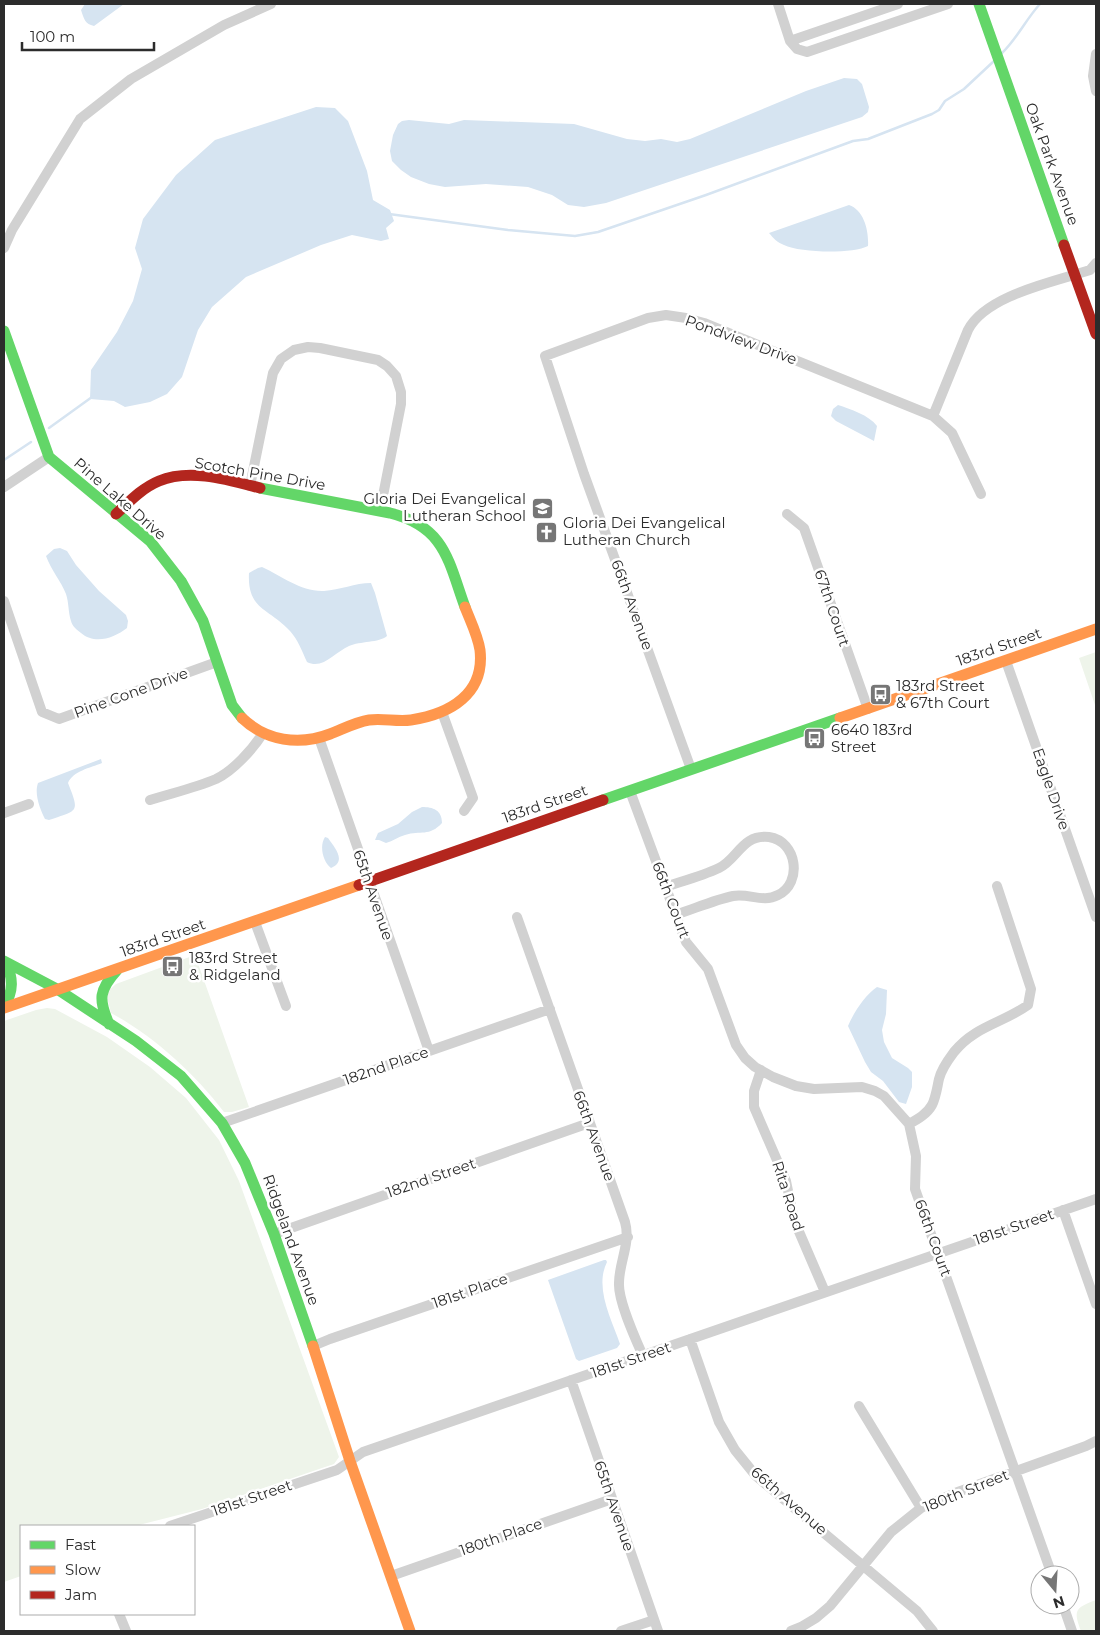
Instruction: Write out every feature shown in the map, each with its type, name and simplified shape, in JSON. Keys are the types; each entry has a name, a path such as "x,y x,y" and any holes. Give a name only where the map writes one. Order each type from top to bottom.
{"street":[{"path":"4,248 12,230 80,119 131,79 224,25 271,4"},
{"path":"778,4 790,41 797,49 807,52 948,4"},
{"path":"790,41 898,4"},
{"name":"Oak Park Avenue","path":"979,4 1096,334"},
{"path":"1096,54 1093,76 1096,91"},
{"path":"981,494 952,433 934,416 968,330 984,310 998,302 1090,270 1096,263"},
{"name":"Pondview Drive","path":"545,356 648,318 666,315 686,318 704,323 934,416"},
{"path":"4,331 48,457 4,487"},
{"path":"250,486 269,388 276,366 285,355 294,350 308,347 320,348 378,360 391,370 398,382 401,392 400,404 380,511"},
{"name":"66th Avenue","path":"545,356 584,474 691,769"},
{"name":"Pine Lake Drive","path":"48,457 150,541 181,581 203,621 229,698 236,711 262,734 292,741 319,738 369,720 408,720 442,712"},
{"name":"Scotch Pine Drive","path":"116,514 141,491 158,481 167,478 190,476 213,478 380,511 406,518 428,529 439,541 446,553 479,641 481,665 473,688 458,704 442,712"},
{"name":"67th Court","path":"787,514 804,528 868,709"},
{"name":"Pine Cone Drive","path":"4,601 42,712 59,718 217,662"},
{"name":"183rd Street","path":"4,1007 255,922 1096,629"},
{"name":"Eagle Drive","path":"1006,661 1094,905 1096,917"},
{"path":"442,712 473,798 464,811"},
{"path":"150,800 221,776 256,744 262,734"},
{"name":"65th Avenue","path":"319,738 429,1051"},
{"name":"66th Court","path":"630,790 686,942 708,969 736,1045 745,1058 773,1078 796,1086 814,1088 862,1087 875,1091 884,1096 909,1124 916,1156 915,1189 1048,1565"},
{"path":"4,813 30,804"},
{"path":"665,887 721,867 750,840 769,837 780,840 788,848 793,858 793,879 789,888 779,895 768,899 734,895 675,915"},
{"path":"909,1124 922,1117 932,1106 939,1077 954,1052 981,1028 1020,1011 1028,1005 1031,988 996,886"},
{"name":"66th Avenue","path":"517,917 625,1222 628,1237 619,1276 619,1291 643,1356"},
{"path":"255,922 286,1006"},
{"path":"4,1007 14,986 12,976 5,962"},
{"name":"Ridgeland Avenue","path":"5,962 57,990 136,1041 181,1076 222,1123 245,1162 274,1234 350,1461 410,1631"},
{"path":"109,1024 101,1006 101,992 105,983 118,969"},
{"name":"182nd Place","path":"222,1123 550,1009"},
{"name":"Rita Road","path":"761,1070 754,1092 754,1107 786,1181 794,1220 825,1292"},
{"name":"182nd Street","path":"274,1234 589,1123"},
{"name":"181st Street","path":"173,1525 337,1470 362,1452 1096,1199"},
{"path":"1062,1210 1096,1304"},
{"name":"181st Place","path":"313,1346 628,1237"},
{"name":"66th Avenue","path":"690,1339 719,1422 735,1450 756,1476 917,1611 934,1631"},
{"name":"65th Avenue","path":"570,1380 658,1631"},
{"path":"860,1406 921,1508"},
{"name":"180th Street","path":"791,1631 801,1628 830,1606 892,1532 921,1508 955,1493 1096,1441"},
{"name":"180th Place","path":"390,1576 612,1498"},
{"path":"120,1615 126,1631"},
{"path":"1066,1615 1072,1631"},
{"path":"621,1631 654,1620"}],"shaded area":[{"path":"1096,652 1096,708 1079,658"},
{"path":"195,955 249,1107 232,1112 224,1112 200,1083 173,1057 143,1033 111,1013 106,993 116,984"},
{"path":"55,1009 107,1037 150,1067 186,1098 219,1140 239,1181 339,1457 334,1464 202,1509 139,1525 20,1525 20,1576 4,1582 4,1021 36,1010"},
{"path":"1096,1600 1096,1631 1081,1631 1077,1615 1080,1615 1080,1608"}],"water":[{"path":"85,4 124,4 94,26 85,21 81,10"},
{"path":"844,78 857,79 862,84 869,107 868,112 862,117 606,203 584,207 568,205 552,195 528,187 486,184 445,187 429,184 411,177 401,170 392,161 390,151 393,135 398,124 409,120 449,124 464,120 574,124 627,139 645,141 661,139 677,142 690,139 806,91"},
{"path":"316,107 335,108 348,121 367,171 373,200 390,210 394,221 386,228 389,239 381,241 352,235 321,245 246,277 212,307 198,330 182,377 167,394 150,402 125,407 114,401 90,399 91,370 117,332 133,301 142,269 135,248 143,219 176,175 215,140"},
{"path":"849,205 862,216 868,234 868,246 861,249 839,251 802,250 782,244 769,233"},
{"path":"838,405 859,413 874,422 877,426 874,441 836,421 831,416 833,409"},
{"path":"60,548 67,551 76,565 99,591 126,615 128,621 127,628 116,635 104,639 92,639 78,631 70,618 66,594 46,556 54,549"},
{"path":"262,567 292,583 316,591 371,583 387,636 379,640 349,646 318,664 307,662 298,642 290,631 261,607 252,594 249,585 249,573"},
{"path":"101,759 102,763 87,768 70,779 68,783 74,800 74,809 59,817 49,820 45,819 37,797 38,783"},
{"path":"422,807 439,812 442,823 429,832 405,835 386,843 375,840 378,833 398,824 412,812"},
{"path":"325,837 334,846 339,858 336,865 331,868 323,854 322,845"},
{"path":"877,987 887,990 886,1014 882,1030 884,1042 892,1058 912,1072 912,1087 906,1104 899,1102 883,1081 871,1072 848,1026 860,1004"},
{"path":"604,1260 607,1262 603,1272 603,1293 620,1344 617,1348 579,1361 576,1359 548,1280"}],"waterway":[{"path":"1001,54 1040,4"},
{"path":"389,214 508,230 575,236 598,232 853,141 868,139 932,114 939,110 945,101 964,89 994,61"},
{"path":"49,428 92,397"},
{"path":"4,460 31,442"}],"traffic: fast":[{"path":"979,4 1064,245"},
{"path":"4,331 49,457 150,541 181,581 203,621 232,705 242,718"},
{"path":"260,488 390,513 408,519 423,527 442,548 454,574 465,607"},
{"path":"603,800 840,718"},
{"path":"4,961 57,989 136,1041 181,1076 222,1123 245,1163 274,1234 313,1346"},
{"path":"4,1006 11,990 10,974 6,962"},
{"path":"109,1024 103,1008 102,995 107,983 117,970"}],"traffic: slow":[{"path":"242,718 251,726 272,736 283,739 307,740 318,738 364,721 411,720 439,713 462,699 471,690 477,679 480,665 480,650 465,607"},
{"path":"840,718 1096,629"},
{"path":"4,1008 359,885"},
{"path":"313,1346 350,1461 410,1631"}],"traffic: jam":[{"path":"1064,245 1096,334"},
{"path":"116,514 147,487 171,477 196,475 260,488"},
{"path":"359,885 603,800"}],"place":[{"name":"Gloria Dei Evangelical Lutheran School","path":"542,508"},
{"name":"Gloria Dei Evangelical Lutheran Church","path":"547,532"},
{"name":"183rd Street & 67th Court","path":"880,695"},
{"name":"6640 183rd Street","path":"815,739"},
{"name":"183rd Street & Ridgeland","path":"173,967"}]}
